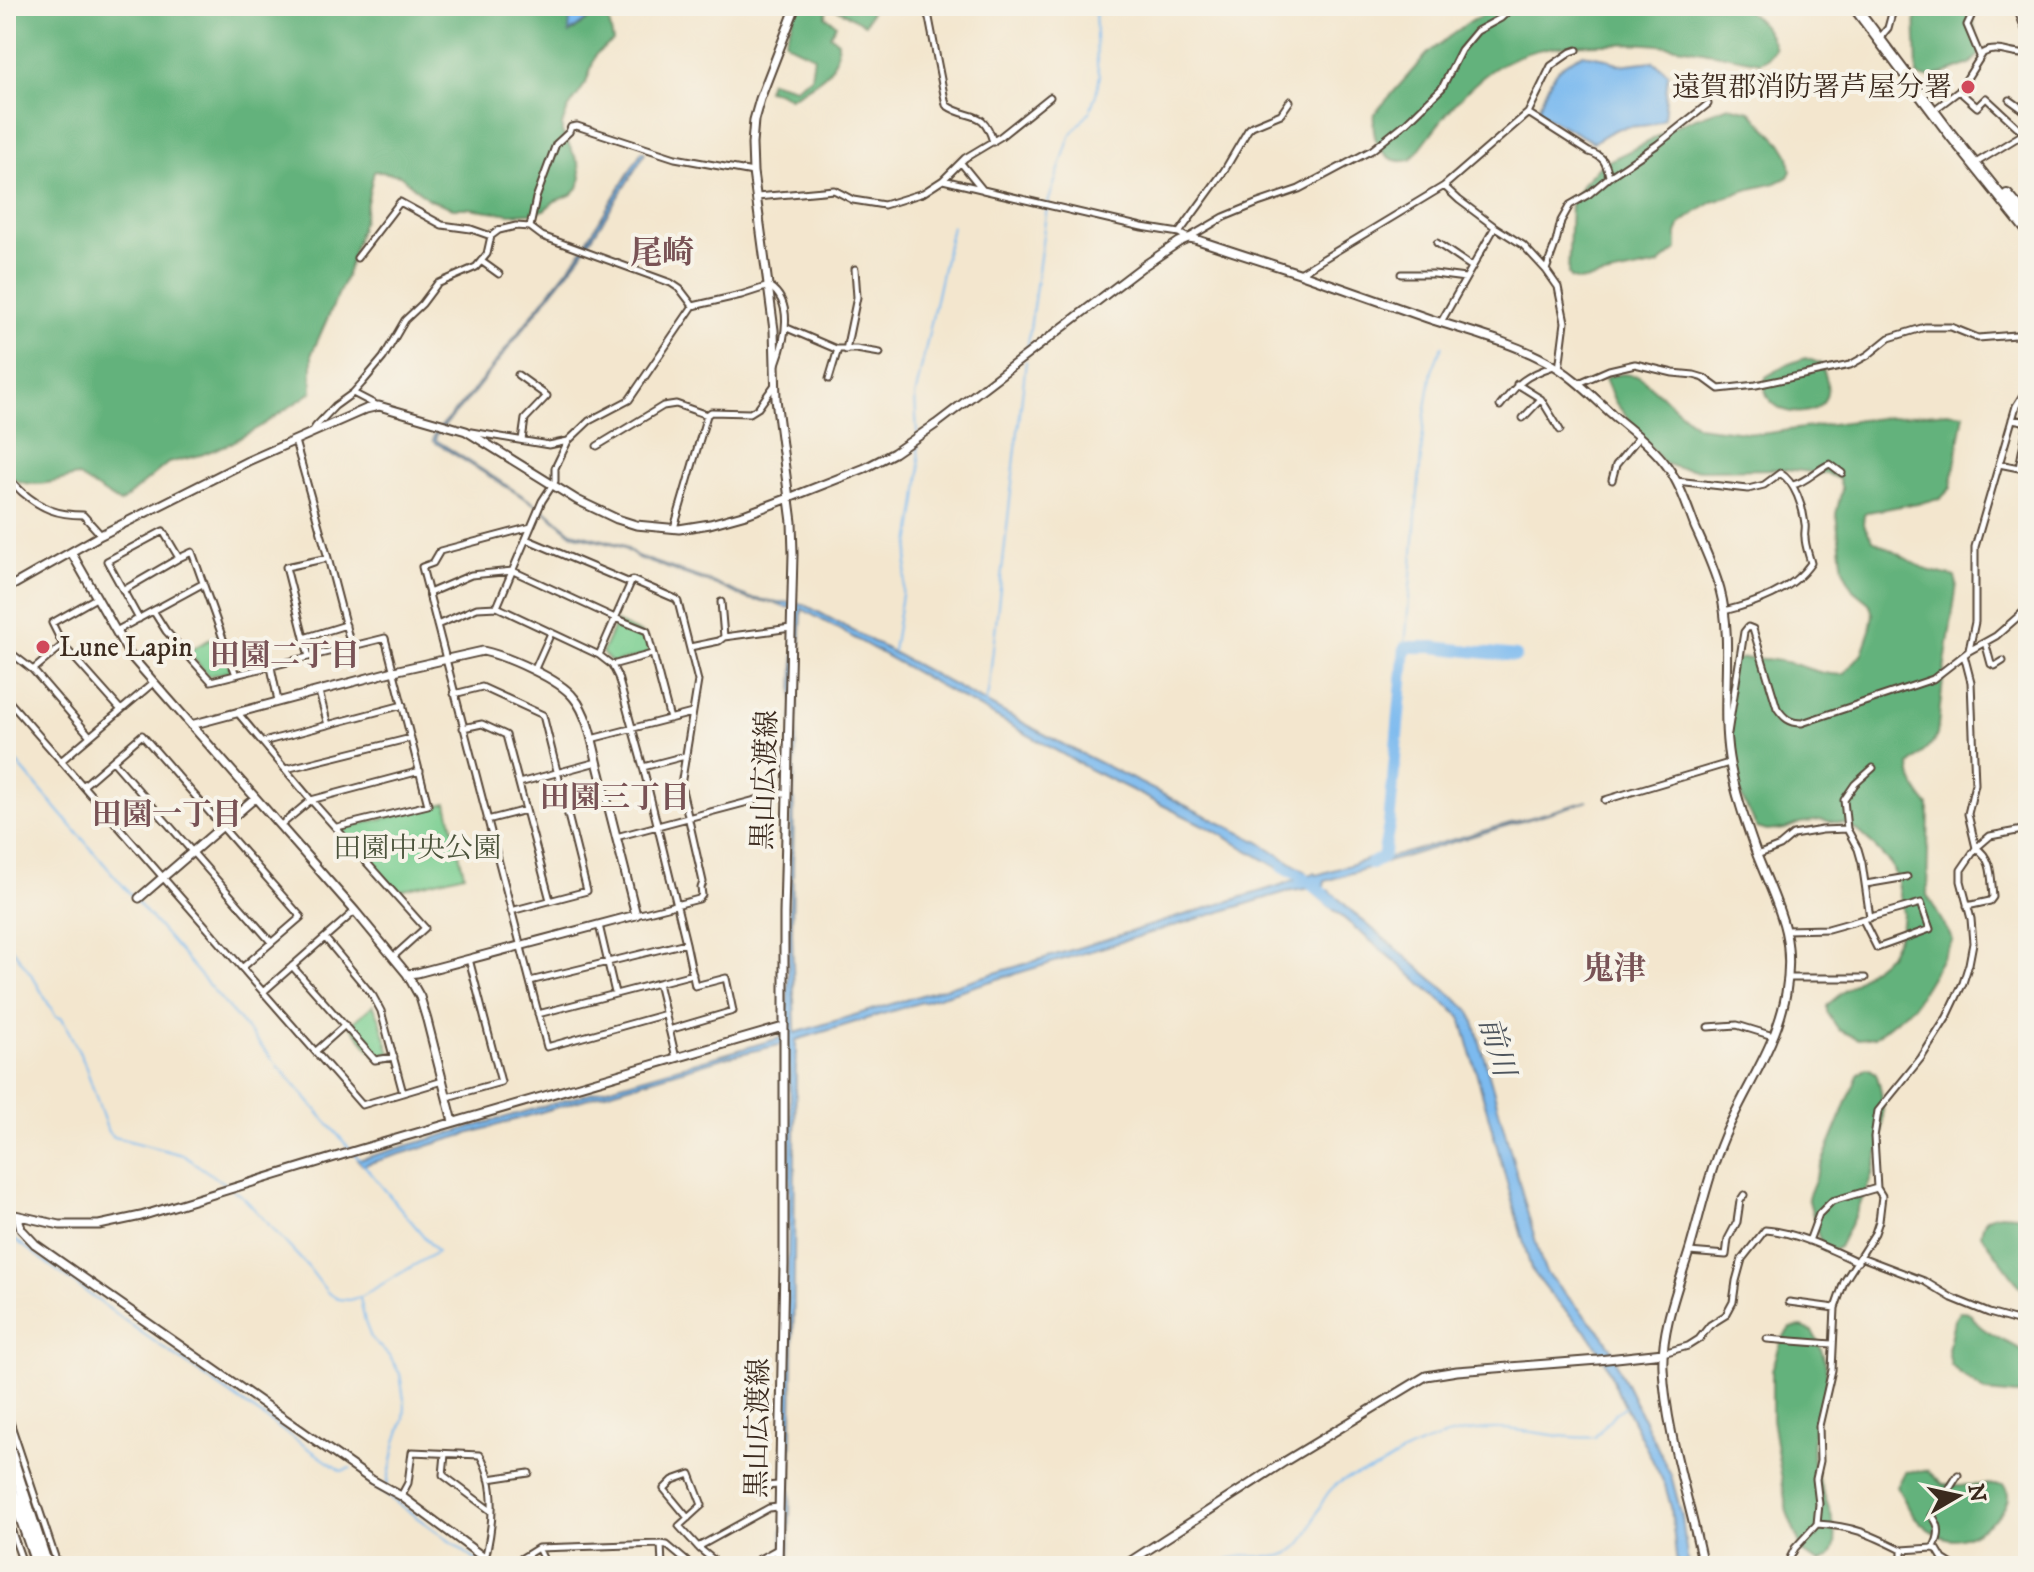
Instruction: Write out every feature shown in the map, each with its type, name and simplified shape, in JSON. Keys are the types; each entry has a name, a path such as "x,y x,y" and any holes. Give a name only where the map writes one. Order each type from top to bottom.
{"highway":[{"path":"1854,6 2028,231"},
{"path":"1862,6 1979,161 2028,219"},
{"path":"6,1440 47,1566"},
{"path":"6,1474 38,1566"}],"street":[{"name":"黒山広渡線","path":"778,1566 784,1265 786,792 793,554 776,399 774,330 752,144 760,99 796,6"},
{"path":"924,6 946,105 988,124 993,142"},
{"path":"466,431 600,512 636,525 674,528 710,524 746,514 865,468 894,453 936,424 1179,242 1224,217 1299,189 1372,150 1442,88 1461,50 1477,31 1501,18 1514,6"},
{"path":"1883,34 1888,28 1894,6"},
{"path":"1974,10 1967,25 1980,56"},
{"path":"2018,11 2028,37"},
{"path":"1938,107 1959,91 1983,53 1993,49 2028,54"},
{"path":"1300,273 1444,186 1528,113 1551,66 1577,50"},
{"path":"1959,91 1977,107 1986,98 2026,132 1979,161"},
{"path":"757,197 834,190 853,200 884,205 923,193 943,180 965,158 993,142 1050,97"},
{"path":"2010,100 2028,113"},
{"path":"1179,233 1224,171 1248,130 1281,114 1290,101"},
{"path":"1546,270 1561,221 1570,205 1658,144 1708,104"},
{"path":"1528,113 1589,152 1600,155 1609,177"},
{"path":"530,227 536,198 556,144 571,127 577,126 675,158 753,172"},
{"path":"961,163 983,190"},
{"path":"943,180 1179,233 1518,348 1557,367 1579,383 1665,463 1676,481 1719,587 1726,631 1725,718 1729,763 1757,855 1786,930 1789,961 1781,1018 1722,1143 1670,1318 1663,1353 1673,1438 1703,1566"},
{"path":"1444,186 1523,245 1558,287 1565,322 1557,367"},
{"path":"357,258 400,202 442,225 471,229 491,236"},
{"path":"312,433 383,358 405,320 437,284 476,267 487,254 491,236 499,230 530,227 542,236 671,283 693,306"},
{"path":"1441,322 1495,227"},
{"path":"1437,243 1472,267"},
{"path":"481,261 499,274"},
{"path":"846,350 857,297 855,269"},
{"path":"1401,274 1465,278"},
{"path":"497,607 542,501 555,481 555,468 568,441 589,421 629,400 693,306 769,286 775,290 782,304 787,328 776,366"},
{"path":"1579,383 1609,370 1635,364 1694,375 1719,389 1756,385 1850,365 1889,338 1925,327 1951,327 1978,338 2028,334"},
{"path":"787,328 838,349 880,353"},
{"path":"829,379 838,349"},
{"path":"1500,406 1517,384 1531,373 1557,367"},
{"path":"518,375 547,396 525,419 522,440"},
{"path":"674,528 707,415 711,412 750,413 758,408 776,383"},
{"path":"1517,384 1541,399 1560,430"},
{"path":"1967,906 1990,901 1993,897 1989,860 1976,848 1968,814 1975,784 1971,682 1966,653 1975,622 1975,547 2016,406 2028,387"},
{"path":"353,393 379,406 466,431 549,445 568,441"},
{"path":"1523,418 1541,399"},
{"path":"597,446 663,406 676,404 707,415"},
{"path":"6,589 101,535 248,461 379,406"},
{"path":"1999,464 2019,468 2027,426 2023,421 2012,419"},
{"path":"1612,480 1616,465 1639,437"},
{"path":"295,441 351,646"},
{"path":"1793,485 1830,464 1842,473"},
{"path":"1676,481 1748,489 1764,485 1780,473 1793,485 1806,525 1804,534 1811,563 1792,584 1724,611"},
{"path":"6,481 13,482 23,493 60,515 83,515 101,535"},
{"path":"531,527 440,551 433,563 422,567 547,1047 666,1014"},
{"path":"139,619 107,561 163,531 179,558"},
{"path":"526,539 630,583"},
{"path":"71,552 129,654 407,974 420,997 453,1122"},
{"path":"124,590 192,552 236,675"},
{"path":"309,657 286,567 328,558"},
{"path":"429,593 471,575 513,571 647,631 670,719"},
{"path":"407,974 677,905 699,899 702,895 703,882 680,781 698,681 676,599 632,580 599,655"},
{"path":"116,632 204,583"},
{"path":"96,598 52,623 63,645 120,709"},
{"path":"721,602 724,637"},
{"path":"437,625 477,608 497,607 599,655 612,665 643,767 695,986 726,978 733,1011 669,1030"},
{"path":"1727,742 1744,632 1748,627 1753,629 1777,708 1789,722 1802,723 1933,679 1966,653 1996,636 2028,608"},
{"path":"154,612 166,631 211,681 385,638 428,805 337,827"},
{"path":"304,638 346,625"},
{"path":"690,647 719,641 724,637 791,628"},
{"path":"534,671 551,633"},
{"path":"1985,642 1991,664 1995,666 2003,661"},
{"path":"6,645 11,653 33,670 90,736"},
{"path":"33,670 63,645"},
{"path":"191,725 445,658 483,651 495,653 563,687 580,706 636,915"},
{"path":"612,665 652,654"},
{"path":"271,667 278,701"},
{"path":"61,761 153,683"},
{"path":"454,694 482,687 543,715 587,891 511,911"},
{"path":"318,691 328,725"},
{"path":"6,698 362,1105 443,1081"},
{"path":"263,742 403,705"},
{"path":"237,712 425,928 393,957"},
{"path":"591,739 692,713"},
{"path":"463,728 482,724 506,735 550,900"},
{"path":"83,786 142,735 222,825 301,917 242,968"},
{"path":"286,769 411,738"},
{"path":"643,767 685,756"},
{"path":"113,761 271,942"},
{"path":"519,783 597,762"},
{"path":"1605,800 1729,763"},
{"path":"1786,930 1828,929 1866,919 1921,903 1930,929 1877,948 1866,919 1866,884 1858,849 1847,829 1844,800 1855,784 1873,768"},
{"path":"279,826 311,800 420,771"},
{"path":"616,837 786,792"},
{"path":"139,898 255,798"},
{"path":"487,820 526,810"},
{"path":"1757,855 1780,846 1793,835 1847,829"},
{"path":"1786,1566 1795,1548 1817,1524 1819,1426 1832,1370 1835,1308 1844,1282 1860,1260 1879,1221 1882,1196 1877,1188 1874,1137 1878,1111 1921,1058 1947,1017 1963,983 1973,943 1961,870 1976,848 1990,836 2028,830"},
{"path":"1866,884 1907,877"},
{"path":"263,992 355,911"},
{"path":"599,925 615,993"},
{"path":"325,938 373,996 381,1011 403,1093"},
{"path":"530,981 686,943"},
{"path":"447,1097 501,1082 469,959"},
{"path":"292,966 375,1060 394,1057"},
{"path":"538,1014 693,974"},
{"path":"1788,978 1865,978"},
{"path":"658,983 676,1058"},
{"path":"316,1051 345,1025"},
{"path":"1708,1027 1737,1025 1774,1036"},
{"path":"6,1213 60,1225 99,1225 141,1216 783,1027"},
{"path":"1809,1242 1819,1214 1832,1201 1877,1188"},
{"path":"1689,1252 1726,1255 1728,1239 1737,1222 1744,1195"},
{"path":"18,1217 21,1229 35,1244 372,1480 401,1496 495,1566"},
{"path":"1123,1566 1284,1462 1426,1376 1663,1353 1688,1346 1726,1315 1733,1302 1742,1259 1765,1230 1774,1230 1924,1281 1964,1303 2028,1324"},
{"path":"1789,1302 1835,1308"},
{"path":"1767,1339 1832,1344"},
{"path":"6,1410 58,1566"},
{"path":"401,1496 408,1483 412,1452 480,1455 489,1479 492,1512 485,1559"},
{"path":"445,1454 443,1475 492,1512"},
{"path":"489,1479 529,1473"},
{"path":"688,1518 664,1489 673,1480 690,1474 702,1505 688,1518 679,1526 721,1566"},
{"path":"1933,1548 1939,1537 1939,1529 1932,1516 1958,1475"},
{"path":"753,1487 778,1485"},
{"path":"698,1547 769,1508 778,1507"},
{"path":"6,1515 24,1566"},
{"path":"1817,1524 1854,1528 1902,1550 1937,1549 1943,1559 1954,1566"},
{"path":"661,1544 662,1566"},
{"path":"509,1566 538,1548 661,1544 667,1545 692,1566"},
{"path":"538,1548 547,1566"},
{"path":"747,1566 778,1549"},
{"path":"1902,1550 1902,1556 1909,1566"}],"green space":[{"path":"6,6 570,6 570,33 606,6 613,41 596,54 586,83 568,109 562,125 562,132 579,164 581,178 578,188 571,195 532,213 453,208 428,199 400,175 374,171 346,277 312,353 312,392 231,443 168,463 120,503 77,476 32,484 6,475"},
{"path":"798,6 827,6 826,17 836,24 830,35 838,41 837,53 824,76 790,98 767,90 770,81 795,88 811,77 814,56 785,40"},
{"path":"830,6 874,6 865,24"},
{"path":"1499,6 1739,6 1762,24 1775,49 1760,62 1660,45 1545,48 1505,62 1480,79 1448,112 1411,160 1401,161 1385,155 1376,140 1375,113 1428,53 1466,24"},
{"path":"1915,6 1970,6 1980,54 1970,64 1954,70 1932,77 1917,75"},
{"path":"1729,106 1750,111 1781,143 1789,156 1791,171 1788,177 1713,202 1698,211 1681,224 1677,249 1658,265 1579,281 1570,278 1571,204 1584,182 1602,164 1674,126"},
{"path":"1805,358 1820,363 1827,384 1824,400 1815,409 1787,411 1774,404 1766,393 1766,377"},
{"path":"1623,374 1639,376 1697,426 1761,434 1860,420 1947,412 1964,414 1951,488 1940,499 1864,515 1863,524 1873,540 1927,570 1955,577 1957,584 1937,735 1910,765 1915,787 1929,806 1927,895 1953,940 1913,1006 1875,1037 1859,1039 1839,1030 1827,1012 1827,1005 1889,955 1901,931 1903,913 1891,864 1863,835 1846,824 1821,820 1785,829 1767,831 1757,828 1736,786 1728,705 1733,660 1773,660 1837,675 1844,674 1862,653 1873,614 1869,603 1853,590 1843,569 1836,514 1842,489 1839,479 1828,474 1785,469 1702,470 1663,463 1615,402 1605,379"},
{"path":"616,622 644,635 650,654 612,663 602,653"},
{"path":"218,635 231,671 208,676 188,651"},
{"name":"田園中央公園","path":"447,803 464,874 397,891 340,829"},
{"path":"373,1005 390,1053 376,1057 350,1025"},
{"path":"1866,1068 1876,1074 1881,1092 1883,1113 1878,1153 1873,1173 1839,1247 1832,1251 1824,1250 1808,1197 1858,1075"},
{"path":"2000,1214 2028,1218 2028,1297 1981,1234 1986,1220"},
{"path":"1960,1311 1968,1312 1985,1330 2028,1353 2028,1394 1986,1392 1951,1365 1948,1350 1954,1320"},
{"path":"1802,1327 1812,1331 1816,1338 1827,1374 1826,1390 1815,1418 1813,1457 1833,1522 1835,1546 1830,1556 1820,1562 1803,1553 1787,1512 1772,1419 1772,1370 1782,1339 1790,1328"},
{"path":"1927,1470 1943,1485 2003,1485 2008,1493 2007,1502 1994,1520 1973,1533 1954,1539 1941,1536 1917,1519 1897,1487 1905,1472"}],"water":[{"path":"571,6 605,6 569,33"},
{"path":"1582,54 1606,58 1619,65 1653,61 1668,73 1664,119 1653,124 1617,129 1593,142 1537,112 1557,71"},
{"path":"642,151 645,152 641,160 581,255 471,396 436,435 436,440 546,511 572,532 622,545 637,556 750,598 807,606 1068,747 1259,842 1305,872 1292,876 1213,830 1091,770 802,609 794,790 792,932 795,1033 1314,873 1317,875 1382,855 1388,858 1588,801 1325,881 1324,886 1286,892 796,1040 789,1566 782,1566 791,1111 788,1043 726,1057 363,1165 358,1160 787,1036 797,608 748,599 638,558 622,547 572,534 542,509 433,441 434,434 474,390 579,254"},
{"path":"1329,890 1469,1010 1542,1264 1547,1274 1612,1349 1620,1372 1671,1475 1682,1517 1688,1566 1677,1566 1671,1507 1665,1485 1603,1356 1590,1336 1531,1269 1461,1017 1315,894"}],"waterway":[{"path":"1027,351 1047,206 1070,136 1090,111 1100,75 1095,6"},
{"path":"917,433 915,397 952,226"},
{"path":"1405,647 1424,421 1432,371 1442,346"},
{"path":"985,704 1026,361"},
{"path":"893,651 917,500 920,471 917,440"},
{"path":"1371,864 1383,857 1389,825 1405,647 1516,656"},
{"path":"6,750 350,1149"},
{"name":"前川","path":"1283,866 1333,902"},
{"path":"6,940 33,977 56,1017 62,1018 84,1062 108,1132 114,1137 183,1155 228,1186"},
{"path":"233,1190 309,1268 327,1292 338,1299 360,1297 437,1252 354,1153"},
{"path":"6,1233 138,1330 341,1471 351,1468"},
{"path":"360,1298 371,1338 390,1357 400,1374 405,1406 387,1485"},
{"path":"1211,1566 1237,1557 1273,1557 1289,1553 1305,1539 1323,1500 1337,1484 1425,1443 1462,1432 1486,1429 1595,1437 1615,1413 1625,1407"},
{"path":"368,1482 484,1566"}],"place":[{"name":"遠賀郡消防署芦屋分署","path":"1968,87"},
{"name":"Lune Lapin","path":"43,647"}],"district":[{"name":"尾崎","path":"662,254"},
{"name":"田園二丁目","path":"285,656"},
{"name":"田園三丁目","path":"615,798"},
{"name":"田園一丁目","path":"167,815"},
{"name":"鬼津","path":"1614,970"}]}
